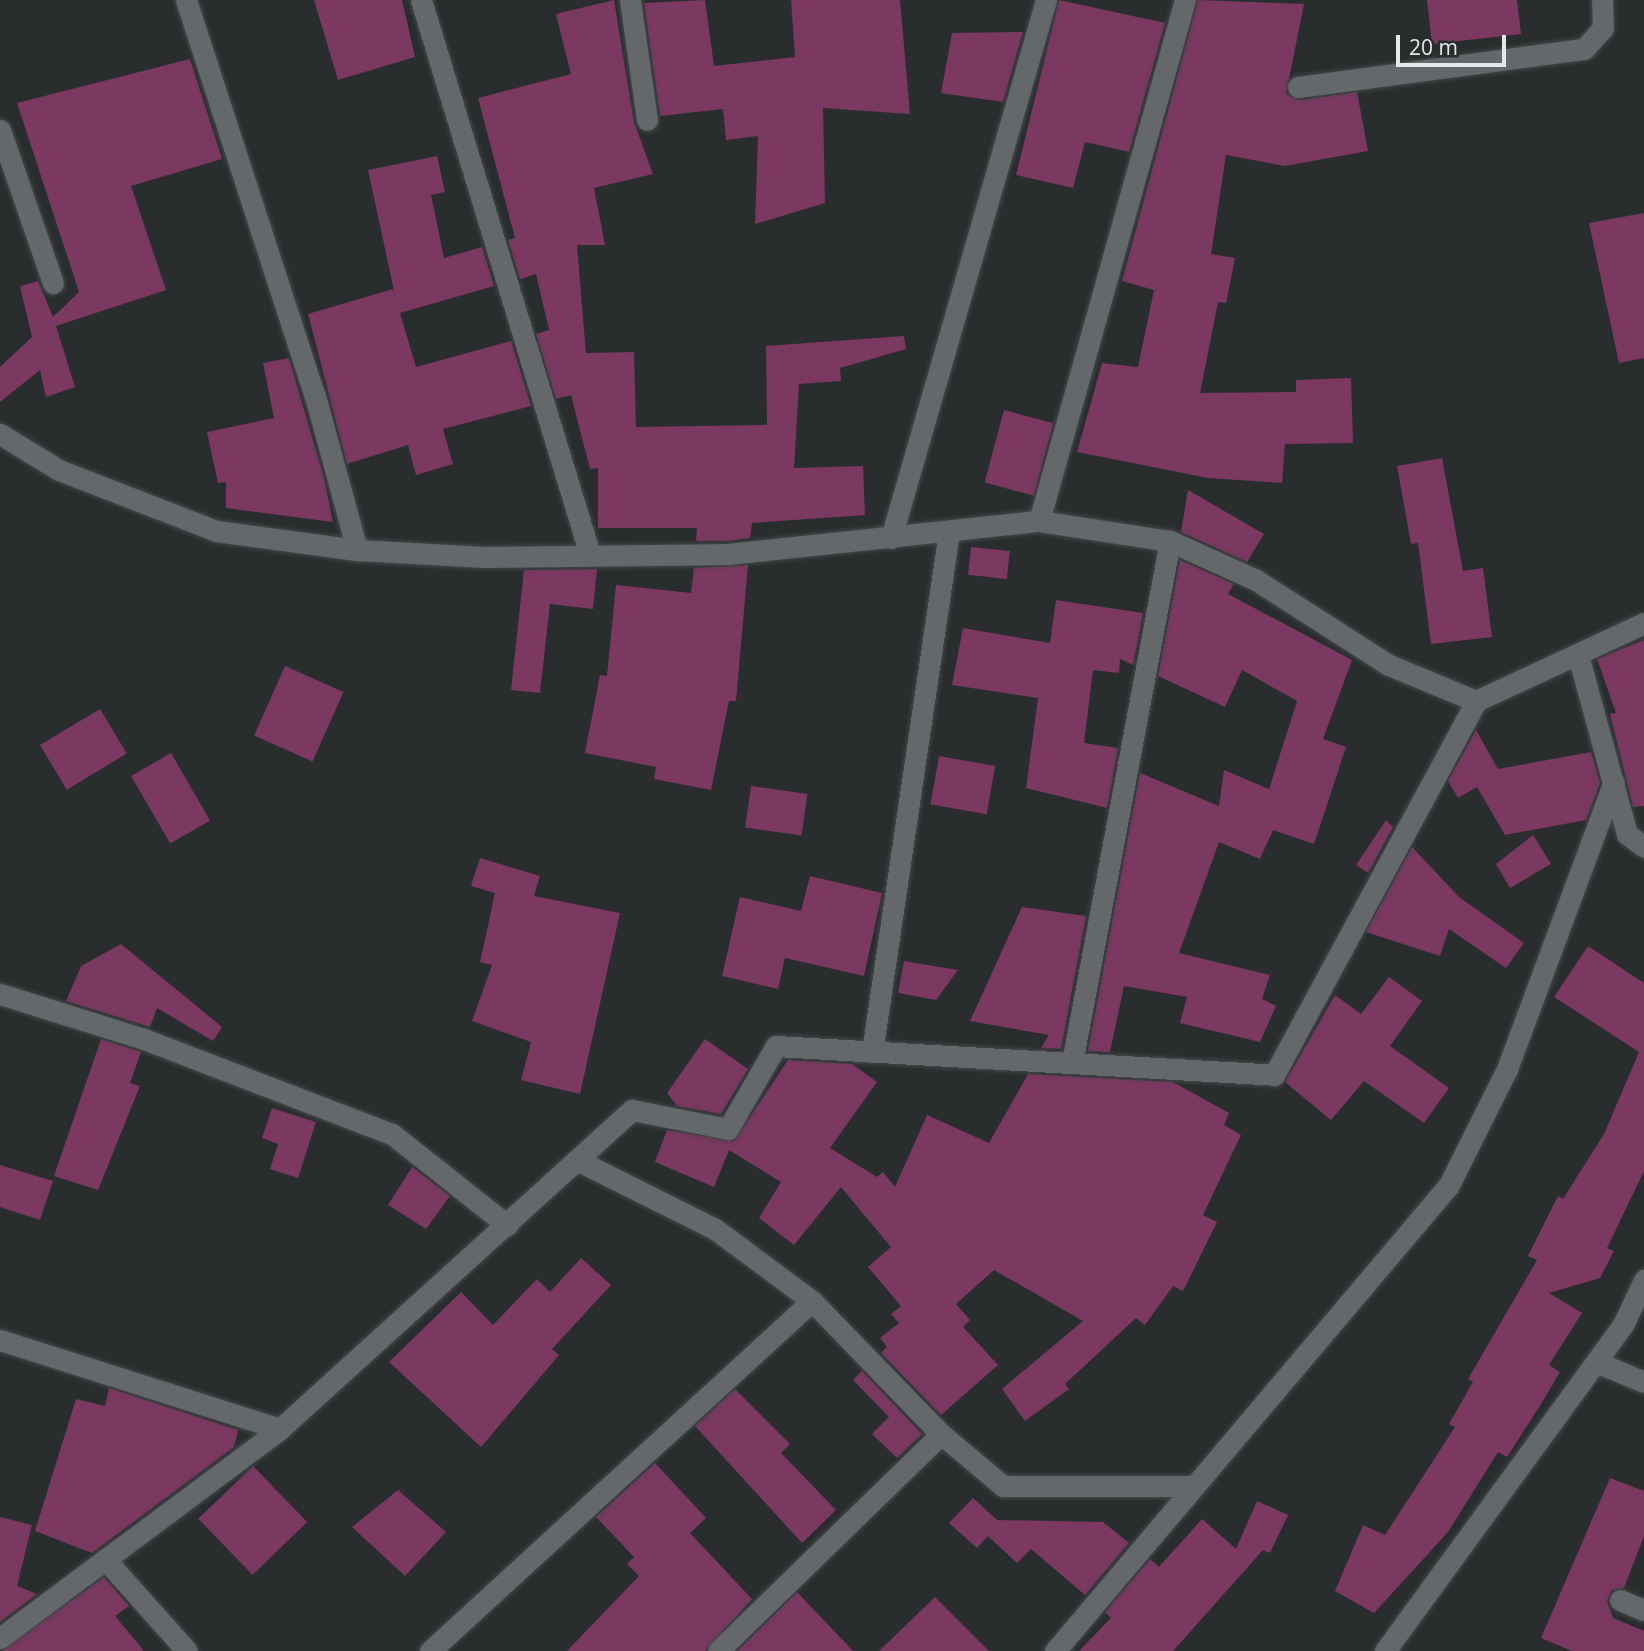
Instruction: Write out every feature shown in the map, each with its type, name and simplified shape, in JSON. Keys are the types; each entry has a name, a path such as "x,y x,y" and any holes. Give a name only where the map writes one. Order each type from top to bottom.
{"street":[{"path":"186,0 315,396 357,550"},
{"path":"421,0 590,555"},
{"path":"630,0 648,120"},
{"path":"891,538 1046,0"},
{"path":"1040,521 1185,0"},
{"path":"1298,87 1584,48 1603,28 1602,0"},
{"path":"0,130 53,283"},
{"path":"0,434 59,470 216,531 357,550 590,555 728,554 1040,521 1170,541 1256,580 1389,665 1476,701"},
{"path":"872,1052 949,532"},
{"path":"1072,1063 1170,541"},
{"path":"0,1638 280,1429 632,1110 728,1129 776,1046 1274,1075 1476,701 1644,623"},
{"path":"1578,655 1627,834 1644,847"},
{"path":"1055,1651 1191,1486 1449,1185 1507,1069 1614,782"},
{"path":"0,994 144,1039 392,1134 507,1225"},
{"path":"577,1160 715,1229 812,1301 941,1434 1003,1486 1191,1486"},
{"path":"1385,1651 1596,1362 1644,1280"},
{"path":"430,1651 812,1301"},
{"path":"0,1340 280,1429"},
{"path":"1596,1362 1644,1382"},
{"path":"718,1651 941,1434"},
{"path":"105,1559 187,1651"},
{"path":"1620,1600 1644,1610"}],"building":[{"path":"314,0 402,0 415,57 338,80"},
{"path":"614,0 634,122 653,174 594,188 605,245 577,245 586,353 634,352 636,427 767,425 766,346 904,336 906,349 840,368 841,381 799,384 794,468 863,466 865,515 752,523 750,538 727,541 696,541 697,528 598,528 598,468 590,469 571,395 556,399 536,334 549,330 536,274 520,279 508,240 515,238 478,98 571,74 556,14"},
{"path":"705,0 714,66 795,57 791,0 900,0 910,114 823,108 825,203 755,224 758,136 726,140 723,109 660,116 644,3"},
{"path":"1059,0 1165,23 1129,152 1085,142 1073,188 1016,175"},
{"path":"1198,0 1304,4 1286,94 1300,100 1357,92 1368,151 1285,166 1226,155 1211,254 1235,258 1226,303 1218,302 1200,393 1296,392 1296,380 1351,378 1353,443 1285,444 1282,483 1208,478 1077,452 1102,363 1138,367 1154,290 1122,281"},
{"path":"1427,0 1517,0 1521,34 1432,44"},
{"path":"1023,32 1003,102 941,93 952,33"},
{"path":"190,59 222,159 131,186 166,290 56,326 75,387 46,397 40,370 0,402 0,367 32,337 20,286 38,281 53,317 79,292 17,103"},
{"path":"437,156 445,192 431,195 444,258 482,247 494,286 400,313 416,367 511,341 531,406 443,429 453,464 416,475 408,445 347,464 308,314 393,289 396,300 368,170"},
{"path":"1644,213 1644,358 1619,363 1589,223"},
{"path":"289,358 324,478 333,522 226,508 226,482 218,483 207,432 274,418 263,363"},
{"path":"1004,410 1053,423 1034,496 985,482"},
{"path":"1442,458 1463,571 1483,568 1492,637 1431,644 1418,543 1411,544 1397,466"},
{"path":"1188,490 1264,534 1247,562 1181,532"},
{"path":"971,547 1010,551 1007,579 968,575"},
{"path":"1180,560 1234,584 1228,594 1352,660 1323,739 1346,747 1314,844 1273,830 1260,859 1219,842 1179,953 1270,975 1262,999 1276,1006 1260,1042 1180,1023 1187,997 1124,986 1110,1052 1088,1051 1140,773 1219,806 1224,770 1269,789 1297,701 1242,670 1225,707 1158,676"},
{"path":"748,565 736,701 729,701 711,790 654,779 656,767 585,753 600,675 607,676 616,585 691,593 694,568"},
{"path":"597,569 593,609 550,604 540,693 511,690 524,570"},
{"path":"1056,600 1143,613 1133,665 1120,659 1119,673 1093,670 1084,743 1118,748 1107,808 1026,788 1038,698 952,685 963,628 1050,643"},
{"path":"1644,640 1644,806 1633,807 1610,714 1616,713 1597,659"},
{"path":"285,666 343,692 313,761 254,735"},
{"path":"100,709 127,754 67,790 40,745"},
{"path":"1476,730 1498,769 1591,752 1600,783 1586,820 1505,835 1477,787 1458,798 1448,781"},
{"path":"171,753 210,821 170,844 131,776"},
{"path":"939,756 995,766 987,814 930,804"},
{"path":"751,786 807,794 802,836 745,828"},
{"path":"1386,820 1393,827 1368,873 1356,865"},
{"path":"1533,835 1551,864 1510,888 1496,864"},
{"path":"1412,847 1459,897 1524,943 1506,968 1449,929 1440,956 1366,932"},
{"path":"480,858 540,876 534,896 620,913 580,1094 521,1080 531,1042 472,1021 492,965 480,962 495,893 471,886"},
{"path":"810,876 882,893 864,976 785,958 778,989 722,976 740,897 801,911"},
{"path":"1022,907 1086,916 1061,1049 1041,1048 1049,1035 970,1021"},
{"path":"121,944 222,1027 213,1041 157,1008 150,1027 66,1001 81,966"},
{"path":"1588,946 1644,983 1644,1171 1607,1248 1614,1251 1600,1278 1549,1293 1582,1313 1549,1365 1560,1372 1541,1404 1507,1457 1498,1452 1448,1532 1374,1613 1335,1591 1363,1525 1385,1535 1455,1427 1449,1424 1473,1382 1468,1379 1537,1260 1528,1256 1558,1196 1563,1199 1604,1134 1639,1052 1554,997"},
{"path":"904,961 958,970 936,1000 898,993"},
{"path":"1389,977 1422,1001 1390,1046 1449,1088 1424,1123 1364,1081 1331,1120 1285,1082 1335,995 1361,1014"},
{"path":"101,1039 141,1052 130,1083 140,1086 98,1190 54,1176"},
{"path":"705,1039 748,1069 721,1114 677,1106 667,1093"},
{"path":"788,1060 852,1064 877,1082 830,1148 877,1177 883,1172 895,1187 927,1115 989,1143 1028,1074 1173,1082 1229,1113 1224,1125 1241,1135 1203,1215 1217,1222 1183,1291 1173,1286 1145,1325 1136,1318 1065,1384 1069,1389 1025,1421 1002,1389 1083,1321 994,1270 956,1304 970,1320 963,1327 998,1365 941,1415 881,1353 887,1347 880,1338 899,1323 891,1314 901,1306 868,1267 891,1247 841,1187 794,1245 759,1218 781,1182 729,1150 714,1187 655,1162 667,1130 734,1141"},
{"path":"272,1108 316,1122 298,1178 270,1169 278,1144 262,1138"},
{"path":"0,1165 53,1181 40,1220 0,1207"},
{"path":"412,1167 450,1196 426,1229 388,1205"},
{"path":"581,1258 611,1285 552,1349 559,1355 481,1447 389,1362 461,1292 493,1325 537,1279 550,1292"},
{"path":"862,1371 922,1434 897,1458 872,1434 889,1417 853,1380"},
{"path":"109,1388 238,1430 234,1447 92,1553 35,1531 76,1399 105,1406"},
{"path":"735,1389 790,1444 781,1453 836,1510 802,1543 695,1426"},
{"path":"655,1463 706,1518 690,1533 752,1599 705,1651 567,1651 639,1576 627,1564 634,1557 596,1517"},
{"path":"253,1466 307,1522 253,1575 198,1519"},
{"path":"1610,1478 1644,1491 1644,1536 1624,1588 1612,1590 1607,1601 1613,1618 1644,1631 1644,1651 1572,1651 1541,1638"},
{"path":"398,1490 446,1532 405,1576 352,1527"},
{"path":"973,1498 997,1520 1103,1522 1129,1543 1085,1595 1031,1549 1017,1563 988,1536 977,1548 949,1523"},
{"path":"1257,1501 1288,1515 1270,1553 1263,1550 1173,1651 1079,1651 1111,1618 1105,1612 1150,1559 1159,1567 1202,1519 1236,1549"},
{"path":"0,1517 32,1525 17,1586 37,1594 0,1622"},
{"path":"104,1577 129,1606 115,1616 144,1651 1,1651"},
{"path":"797,1592 853,1651 737,1651"},
{"path":"935,1597 989,1651 879,1651"}]}
